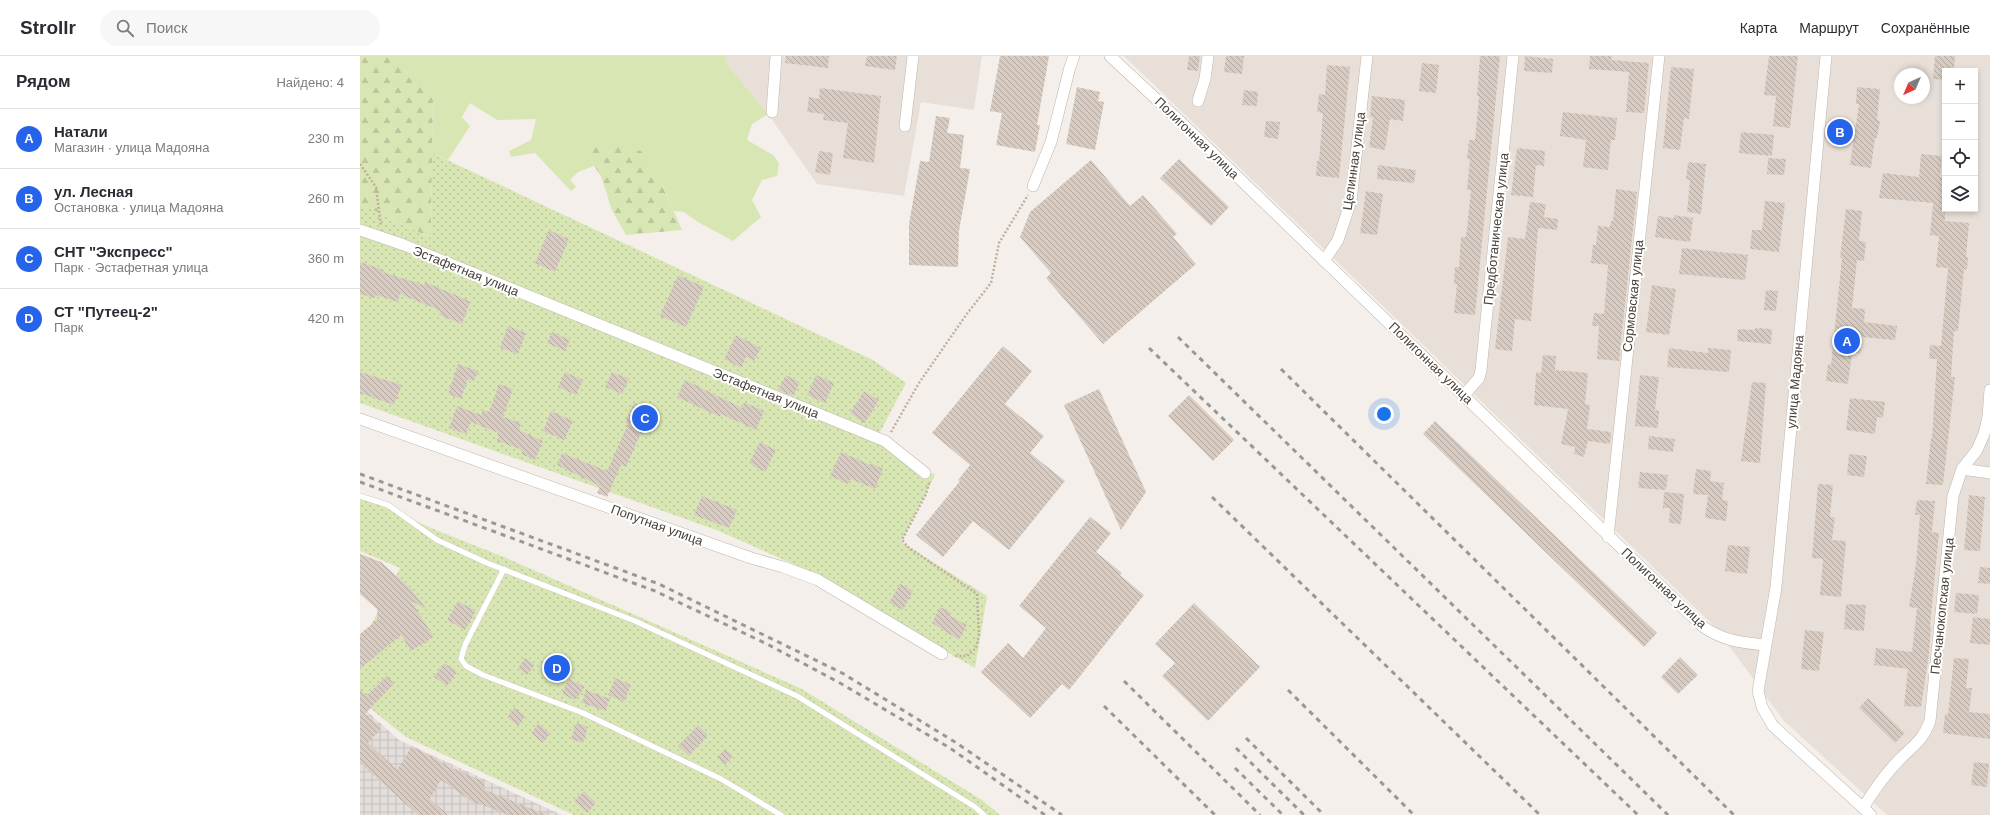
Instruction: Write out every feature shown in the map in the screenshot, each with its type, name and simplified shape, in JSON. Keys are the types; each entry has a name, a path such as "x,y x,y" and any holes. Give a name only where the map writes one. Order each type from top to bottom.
{"street":[{"path":"772,112 776,56"},
{"path":"905,126 913,56"},
{"path":"1033,186 1051,142 1074,56"},
{"name":"Полигонная улица","path":"1110,56 1702,626 1717,636 1729,640 1764,645"},
{"path":"1198,101 1205,79 1208,56"},
{"name":"Целинная улица","path":"1324,261 1338,240 1350,201 1367,56"},
{"name":"Предботаническая улица","path":"1464,396 1479,378 1482,370 1513,56"},
{"name":"Сормовская улица","path":"1608,537 1659,56"},
{"name":"улица Мадояна","path":"1826,56 1776,587 1764,645 1758,691 1762,707 1773,726 1867,811"},
{"name":"Эстафетная улица","path":"360,230 885,441 925,473"},
{"name":"Песчанокопская улица","path":"1867,811 1881,780 1900,758 1919,742 1930,721 1953,496 1962,469 1977,450 1984,434 1988,417 1990,390"},
{"name":"Попутная улица","path":"360,419 743,556 783,567 818,580 942,654"},
{"path":"1962,469 1990,472"}],"lane":[{"path":"360,496 388,505 437,540 504,569 635,621 797,696 975,807 984,815"},
{"path":"504,569 465,645 461,659 466,666 484,675 583,713 722,779 781,815"}],"path":[{"path":"360,164 376,187 383,238"},
{"path":"885,441 919,383 991,283 999,243 1033,186"},
{"path":"925,473 929,484 926,494 902,540 908,548 977,594 979,635 976,648 967,656 956,657 942,654"}],"shaded area":[{"path":"725,56 982,56 974,110 921,102 904,196 817,184 768,114 728,65"},
{"path":"1124,56 1990,56 1990,815 1887,815 1784,721 1716,628"},
{"path":"360,705 399,740 562,815 360,815"}],"green space":[{"path":"360,56 400,56 433,90 431,238 360,204"},
{"path":"400,56 725,56 728,65 768,114 752,124 747,140 773,155 779,163 777,176 762,180 752,200 761,217 733,241 698,222 684,212 674,211 662,184 579,144 594,166 578,172 570,180 576,187 571,191 535,153 511,157 509,151 531,140 536,119 497,120 470,103 462,117 470,126 448,160 432,153 433,90"},
{"path":"607,143 641,151 662,184 682,230 626,235 612,210 601,176 579,144"},
{"path":"432,153 873,360 906,383 879,434 909,458 935,475 901,542 987,596 975,668 804,569 719,531 360,403 360,204 431,238"},
{"path":"360,499 384,507 438,531 504,557 800,688 982,800 1000,815 574,815 406,737 360,700 360,647 400,568 360,551"}],"building":[{"path":"786,56 829,56 828,68 785,63"},
{"path":"867,56 897,56 895,70 865,66"},
{"path":"1000,56 1049,56 1037,125 1040,125 1035,152 996,145 1002,113 990,111"},
{"path":"1189,56 1200,56 1198,71 1187,70"},
{"path":"1226,56 1244,56 1242,74 1224,72"},
{"path":"1480,56 1500,56 1475,315 1454,313 1457,284 1454,284 1455,267 1459,267 1461,237 1466,237 1471,190 1467,190 1470,159 1467,159 1469,140 1475,140 1479,96 1477,96"},
{"path":"1525,56 1553,59 1552,73 1524,71"},
{"path":"1590,56 1612,56 1611,60 1649,63 1644,113 1626,112 1629,72 1589,69"},
{"path":"1769,56 1798,56 1790,128 1773,126 1776,96 1764,95"},
{"path":"1935,56 1955,56 1954,68 1942,68 1942,80 1933,79"},
{"path":"1422,63 1439,65 1436,93 1419,91"},
{"path":"1327,65 1350,67 1339,178 1316,176 1317,161 1319,161 1323,113 1317,112 1319,94 1325,95"},
{"path":"1671,67 1694,69 1689,119 1684,118 1680,150 1663,148"},
{"path":"1077,87 1100,92 1098,101 1104,102 1095,150 1066,144"},
{"path":"1857,87 1880,89 1877,120 1880,121 1877,138 1875,138 1871,168 1850,165 1859,104 1856,104"},
{"path":"820,88 881,96 874,163 843,158 848,123 823,120 824,114 807,112 809,97 819,99"},
{"path":"1244,90 1258,92 1257,106 1242,105"},
{"path":"1372,96 1405,100 1403,121 1390,119 1385,150 1369,147 1373,117 1370,117"},
{"path":"1563,112 1617,118 1615,140 1611,140 1608,170 1583,167 1586,140 1560,136"},
{"path":"936,116 950,118 947,133 964,135 960,168 970,169 959,231 958,267 909,265 909,224 920,161 929,162"},
{"path":"1266,121 1280,122 1278,139 1264,137"},
{"path":"1741,132 1774,135 1772,156 1739,153"},
{"path":"1517,148 1545,151 1544,166 1536,165 1533,197 1511,195"},
{"path":"819,151 833,153 830,175 815,172"},
{"path":"1921,154 1942,156 1940,177 1942,177 1942,212 1945,212 1945,221 1969,223 1966,257 1968,257 1967,270 1964,269 1958,331 1954,331 1951,377 1955,377 1943,485 1926,484 1932,438 1937,359 1929,359 1930,345 1941,346 1948,268 1936,267 1939,236 1930,235 1933,203 1879,198 1883,173 1919,177"},
{"path":"1768,158 1786,159 1784,175 1767,174"},
{"path":"1179,159 1229,207 1211,226 1160,178"},
{"path":"1091,160 1130,206 1143,195 1177,234 1173,237 1196,264 1103,344 1046,278 1051,273 1020,237 1030,212"},
{"path":"1688,162 1706,164 1701,214 1687,212 1690,180 1686,179"},
{"path":"1378,165 1416,170 1414,183 1377,179"},
{"path":"1616,189 1637,192 1619,361 1597,359 1599,326 1592,326 1594,313 1604,314 1608,265 1591,263 1593,245 1596,245 1598,226 1610,227 1611,221 1613,221"},
{"path":"1366,191 1383,194 1377,235 1360,233"},
{"path":"1765,201 1785,203 1779,252 1750,249 1752,230 1762,230"},
{"path":"1530,202 1546,204 1544,217 1558,219 1557,230 1538,228 1531,321 1515,319 1512,351 1495,349 1508,237 1525,239"},
{"path":"1846,209 1862,211 1859,241 1866,242 1864,261 1857,260 1852,308 1865,309 1864,322 1897,326 1895,340 1862,337 1860,353 1852,353 1848,384 1826,381 1828,364 1831,365 1842,258 1840,258"},
{"path":"1674,215 1693,218 1690,242 1655,237 1658,216 1674,218"},
{"path":"549,230 569,239 555,272 535,263"},
{"path":"1682,248 1748,255 1745,280 1679,274"},
{"path":"360,262 384,270 383,272 424,285 425,282 470,302 462,324 439,315 441,311 400,294 398,302 376,295 375,298 360,294"},
{"path":"678,275 704,287 686,327 660,316"},
{"path":"1652,285 1676,289 1669,335 1646,332"},
{"path":"1766,290 1778,291 1776,311 1764,310"},
{"path":"508,326 526,333 518,354 500,348"},
{"path":"1755,328 1772,329 1771,344 1737,341 1738,329 1755,330"},
{"path":"552,332 570,340 565,351 547,343"},
{"path":"736,335 761,348 754,361 746,357 741,368 724,359"},
{"path":"1003,346 1032,371 1005,404 1044,436 1030,453 1065,481 1009,550 973,521 943,557 916,535 960,481 958,480 970,465 932,433"},
{"path":"1669,348 1708,353 1708,348 1731,350 1729,372 1667,367"},
{"path":"1543,355 1556,356 1555,370 1588,373 1585,404 1590,405 1587,429 1611,432 1610,444 1588,441 1584,457 1574,454 1575,447 1561,444 1568,409 1534,405 1536,372 1541,373"},
{"path":"458,364 478,371 474,381 468,379 461,399 448,394"},
{"path":"360,372 402,385 394,405 360,393"},
{"path":"565,372 583,380 576,395 558,387"},
{"path":"612,372 629,379 622,394 605,387"},
{"path":"786,375 800,383 793,396 778,390"},
{"path":"816,375 834,383 825,403 807,395"},
{"path":"1640,375 1659,377 1655,410 1659,411 1658,428 1635,426"},
{"path":"685,380 742,408 744,402 764,411 756,430 721,414 720,417 677,397"},
{"path":"1752,382 1766,383 1760,463 1741,461"},
{"path":"499,384 513,389 503,417 521,423 519,430 543,441 535,460 521,454 523,450 497,441 499,433 471,422 466,434 449,428 457,406 481,415 483,410 489,412"},
{"path":"1099,389 1146,492 1121,530 1064,405"},
{"path":"864,391 879,400 865,423 850,413"},
{"path":"1189,395 1234,440 1213,461 1168,416"},
{"path":"1850,398 1885,402 1883,418 1877,417 1875,434 1846,430"},
{"path":"634,403 651,410 626,467 621,465 607,497 597,493 600,486 557,465 562,453 607,471 628,424 625,423"},
{"path":"551,411 573,421 564,440 543,431"},
{"path":"1435,421 1657,633 1644,647 1423,434"},
{"path":"1649,436 1675,439 1673,452 1648,449"},
{"path":"760,442 776,450 765,472 749,463"},
{"path":"841,452 883,469 875,489 851,479 848,484 830,476"},
{"path":"1849,454 1867,456 1864,477 1847,475"},
{"path":"1696,469 1711,471 1710,481 1724,483 1722,500 1728,501 1726,521 1705,518 1708,495 1693,494"},
{"path":"1640,472 1668,475 1666,490 1638,488"},
{"path":"1818,484 1833,485 1830,517 1835,517 1832,540 1846,541 1841,597 1820,595 1823,559 1812,558"},
{"path":"1664,492 1684,494 1681,524 1669,523 1670,508 1663,508"},
{"path":"1969,495 1985,497 1980,551 1964,550"},
{"path":"702,496 737,510 729,528 694,515"},
{"path":"1917,500 1935,501 1932,532 1939,533 1930,626 1929,654 1921,707 1904,706 1908,669 1874,665 1876,648 1912,652 1917,608 1909,607 1916,564 1920,515 1915,515"},
{"path":"1090,517 1111,533 1096,552 1122,573 1120,575 1144,595 1069,690 1062,684 1030,718 981,672 1008,643 1023,658 1046,628 1019,606"},
{"path":"1728,545 1750,547 1747,574 1725,571"},
{"path":"360,554 381,562 411,589 427,610 411,601 434,637 411,651 401,635 360,669 360,634 378,619 377,609 360,594"},
{"path":"1980,567 1990,568 1990,584 1978,583"},
{"path":"900,584 913,591 903,610 889,603"},
{"path":"1956,593 1979,595 1977,614 1954,612"},
{"path":"458,601 476,611 465,630 447,620"},
{"path":"1194,603 1260,667 1208,721 1162,676 1175,663 1155,644"},
{"path":"1846,604 1866,605 1864,631 1844,629"},
{"path":"940,607 952,613 950,616 967,625 959,640 932,623"},
{"path":"1973,617 1990,619 1990,645 1970,643"},
{"path":"1805,630 1824,632 1819,671 1801,669"},
{"path":"1680,657 1698,675 1678,694 1661,677"},
{"path":"525,658 535,665 527,675 518,668"},
{"path":"1954,658 1969,659 1966,688 1972,688 1969,712 1990,714 1990,739 1943,733 1945,714 1948,714"},
{"path":"444,663 457,672 447,686 434,677"},
{"path":"387,676 394,684 365,714 382,728 368,743 397,770 412,746 450,767 485,782 483,789 547,815 508,815 478,803 477,805 441,780 430,799 448,815 418,815 360,763 360,690 366,696"},
{"path":"615,678 631,685 624,702 608,695"},
{"path":"569,679 585,687 575,700 562,694"},
{"path":"586,690 610,699 605,711 582,703"},
{"path":"1868,698 1905,733 1895,743 1859,708"},
{"path":"514,708 525,716 518,726 507,717"},
{"path":"576,723 588,727 583,743 571,739"},
{"path":"538,724 550,733 543,743 531,733"},
{"path":"698,725 708,735 689,756 678,746"},
{"path":"725,749 733,756 725,765 717,757"},
{"path":"1974,762 1989,764 1987,787 1971,785"},
{"path":"584,791 596,803 587,813 574,801"}],"railway":[{"path":"1178,337 1668,815"},
{"path":"1149,348 1638,815"},
{"path":"1281,369 1734,815"},
{"path":"360,474 659,584 842,673 955,742 1062,815"},
{"path":"360,482 655,591 767,644 840,683 950,748 1045,815"},
{"path":"1212,497 1540,815"},
{"path":"1124,681 1260,815"},
{"path":"1288,690 1414,815"},
{"path":"1104,706 1215,815"},
{"path":"1246,738 1324,815"},
{"path":"1236,748 1304,815"},
{"path":"1235,768 1283,815"}],"place":[{"name":"ул. Лесная","path":"1840,132"},
{"name":"Натали","path":"1847,341"},
{"name":"СНТ \"Экспресс\"","path":"645,418"},
{"name":"СТ \"Путеец-2\"","path":"557,668"}]}
